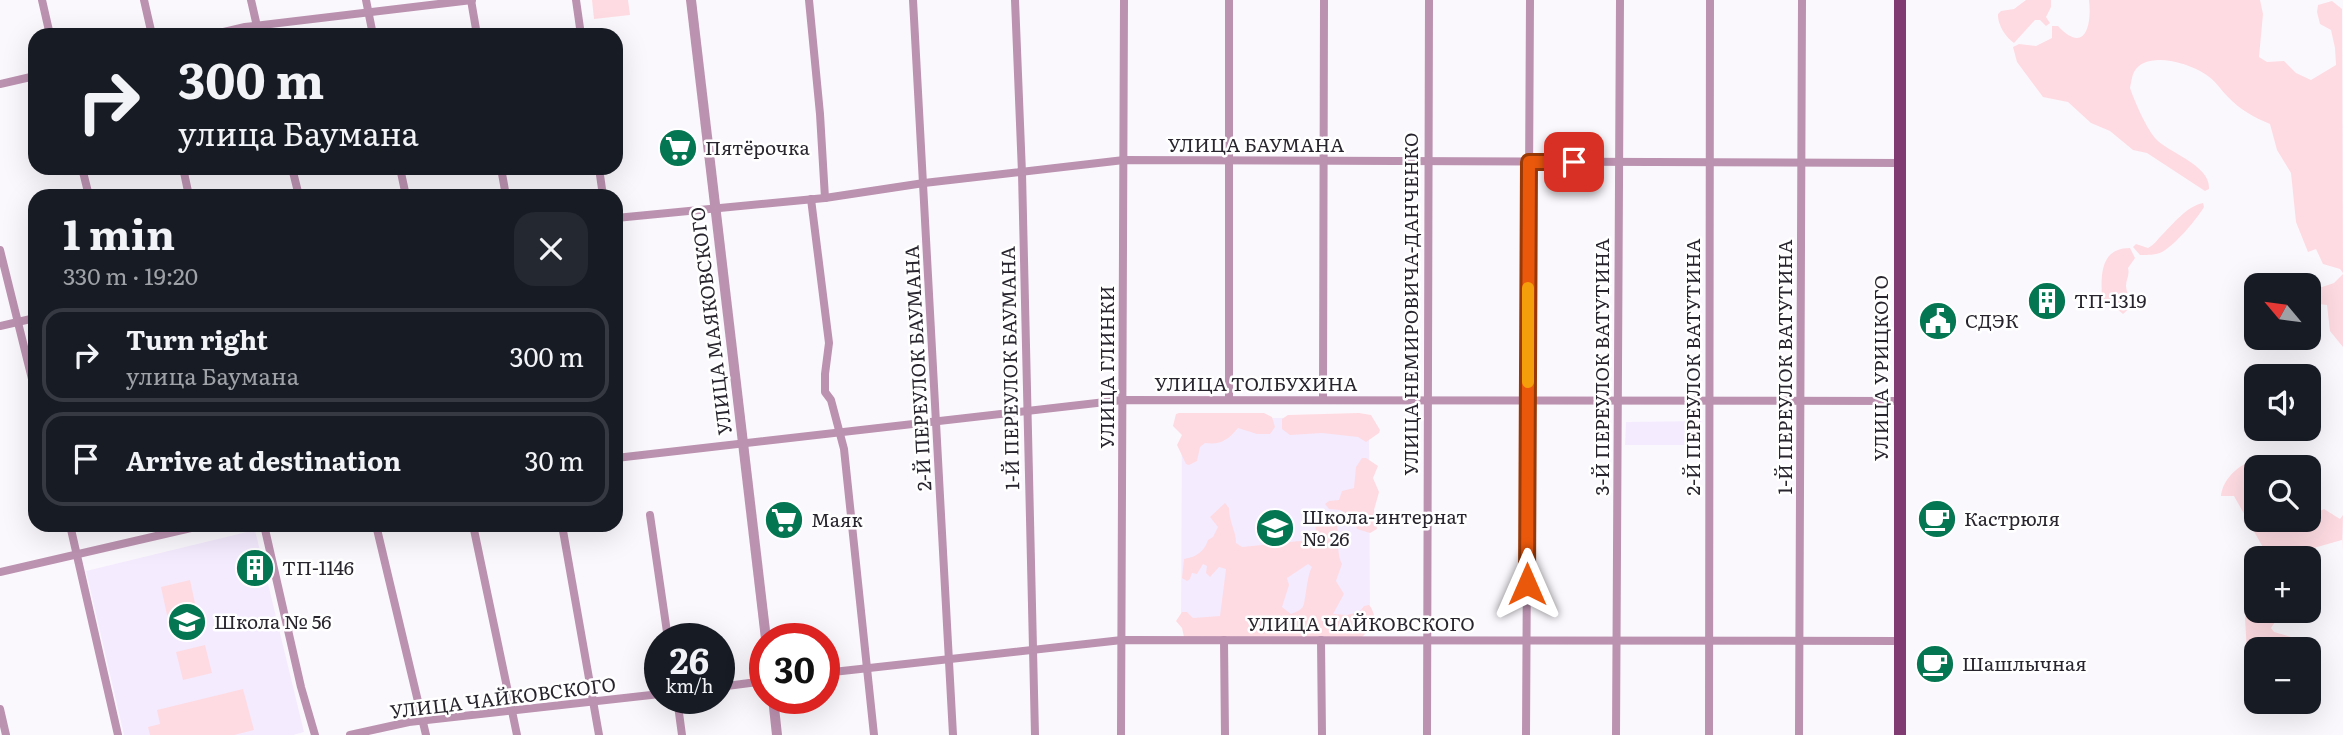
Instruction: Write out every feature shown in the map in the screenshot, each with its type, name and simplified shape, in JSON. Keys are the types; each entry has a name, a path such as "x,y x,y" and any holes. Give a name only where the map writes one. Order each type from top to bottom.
{"main road":[{"name":"УЛИЦА УРИЦКОГО","path":"1900,0 1900,735"}],"street":[{"path":"42,0 48,28"},
{"path":"144,0 150,28"},
{"path":"251,0 258,28"},
{"path":"366,0 372,28"},
{"path":"271,28 471,0 476,28"},
{"path":"576,0 580,28"},
{"name":"УЛИЦА МАЯКОВСКОГО","path":"691,0 764,623"},
{"path":"809,0 820,114 824,198"},
{"name":"2-Й ПЕРЕУЛОК БАУМАНА","path":"913,0 953,735"},
{"name":"1-Й ПЕРЕУЛОК БАУМАНА","path":"1015,0 1022,173 1034,735"},
{"name":"УЛИЦА ГЛИНКИ","path":"1121,735 1124,0"},
{"path":"1229,0 1229,400"},
{"path":"1323,400 1324,0"},
{"name":"УЛИЦА НЕМИРОВИЧА-ДАНЧЕНКО","path":"1427,735 1429,0"},
{"path":"1526,735 1530,0"},
{"name":"3-Й ПЕРЕУЛОК ВАТУТИНА","path":"1616,735 1619,0"},
{"name":"2-Й ПЕРЕУЛОК ВАТУТИНА","path":"1709,735 1710,0"},
{"name":"1-Й ПЕРЕУЛОК ВАТУТИНА","path":"1799,735 1802,0"},
{"path":"0,84 28,78"},
{"name":"УЛИЦА БАУМАНА","path":"623,217 824,198 924,183 1124,160 1900,163"},
{"path":"811,199 828,343 825,392 831,400 841,432 874,735"},
{"path":"0,250 28,364"},
{"path":"0,326 28,320"},
{"name":"УЛИЦА ТОЛБУХИНА","path":"623,457 1123,400 1900,401"},
{"path":"650,515 666,623"},
{"path":"71,532 118,735"},
{"path":"0,572 156,532"},
{"path":"266,532 301,687 315,735"},
{"path":"378,532 426,735"},
{"path":"474,532 517,735"},
{"path":"563,532 599,735"},
{"name":"УЛИЦА ЧАЙКОВСКОГО","path":"840,671 1122,640 1900,641"},
{"path":"1224,640 1225,735"},
{"path":"1321,640 1322,735"},
{"name":"УЛИЦА ЧАЙКОВСКОГО","path":"350,735 422,721 644,696"},
{"path":"0,709 6,735"},
{"path":"679,714 682,735"},
{"path":"775,714 777,735"}],"shaded area":[{"path":"592,0 628,0 630,15 594,19"},
{"path":"2026,0 2051,0 2046,17 2050,23 2046,26 2040,20 2035,20 2014,43 2003,30 1998,14 2014,9"},
{"path":"2089,0 2260,0 2263,14 2259,57 2267,62 2284,61 2296,73 2311,80 2336,65 2331,30 2320,24 2318,5 2332,1 2342,9 2343,273 2340,269 2323,264 2316,249 2308,252 2296,222 2291,173 2277,150 2270,124 2237,105 2205,74 2179,63 2148,61 2134,72 2130,88 2151,133 2161,144 2188,160 2203,173 2209,189 2205,191 2147,153 2133,150 2110,131 2091,123 2068,102 2043,97 2017,62 2013,47 2019,44 2036,46 2052,38 2052,26 2058,26 2075,38 2080,37 2088,27"},
{"path":"2203,203 2204,207 2191,225 2162,252 2140,255 2133,247 2136,244 2150,247 2175,221"},
{"path":"2130,248 2135,258 2128,268 2126,286 2130,304 2123,314 2102,301 2102,274 2107,258 2112,253"},
{"path":"2343,274 2343,347 2330,331 2327,305 2321,304 2321,287 2334,283"},
{"path":"1264,413 1272,417 1275,427 1270,434 1257,434 1238,428 1224,441 1205,443 1200,447 1197,461 1189,465 1177,445 1182,435 1173,426 1176,414"},
{"path":"1288,415 1371,415 1380,430 1366,442 1358,437 1322,433 1290,435 1282,429 1282,419"},
{"name":"Школа-интернат № 26","path":"1182,418 1369,418 1370,626 1181,627"},
{"path":"1701,421 1702,445 1625,445 1626,422"},
{"path":"1362,458 1378,466 1373,478 1379,492 1374,510 1377,529 1370,533 1357,529 1353,517 1340,510 1329,509 1325,504 1339,500 1342,491 1354,488 1356,467"},
{"path":"2244,465 2244,514 2234,496 2221,496 2223,486"},
{"path":"1225,503 1229,508 1236,543 1242,547 1300,541 1312,543 1317,516 1325,512 1332,514 1337,525 1342,564 1336,581 1344,594 1333,614 1359,612 1369,605 1374,617 1374,630 1362,637 1184,637 1182,628 1176,621 1182,612 1187,612 1193,618 1220,616 1226,569 1219,567 1210,577 1206,573 1207,566 1203,564 1197,574 1192,573 1187,581 1182,578 1184,559 1202,551 1218,527 1210,517","holes":["1308,564 1312,567 1303,606 1291,614 1282,607 1289,585 1287,578"]},
{"path":"2324,509 2340,519 2343,515 2342,551 2342,540 2321,546 2262,546 2254,532 2321,532 2321,510"},
{"name":"Школа № 56","path":"255,532 304,732 293,735 124,735 86,571"},
{"path":"190,580 196,608 167,615 161,587"},
{"path":"2245,623 2274,623 2271,628 2274,632 2291,637 2246,637"},
{"path":"205,645 212,673 183,680 176,652"},
{"path":"243,689 254,730 234,735 150,735 148,727 160,724 157,710"}],"slow traffic":[{"path":"1528,288 1528,382"}],"place":[{"name":"Пятёрочка","path":"678,148"},
{"name":"ТП-1319","path":"2047,301"},
{"name":"СДЭК","path":"1938,321"},
{"name":"Кастрюля","path":"1937,519"},
{"name":"Маяк","path":"784,520"},
{"name":"Школа-интернат № 26","path":"1275,528"},
{"name":"ТП-1146","path":"255,568"},
{"name":"Школа № 56","path":"187,622"},
{"name":"Шашлычная","path":"1935,664"}],"route":[{"path":"1527,584 1529,162 1574,162"}]}
